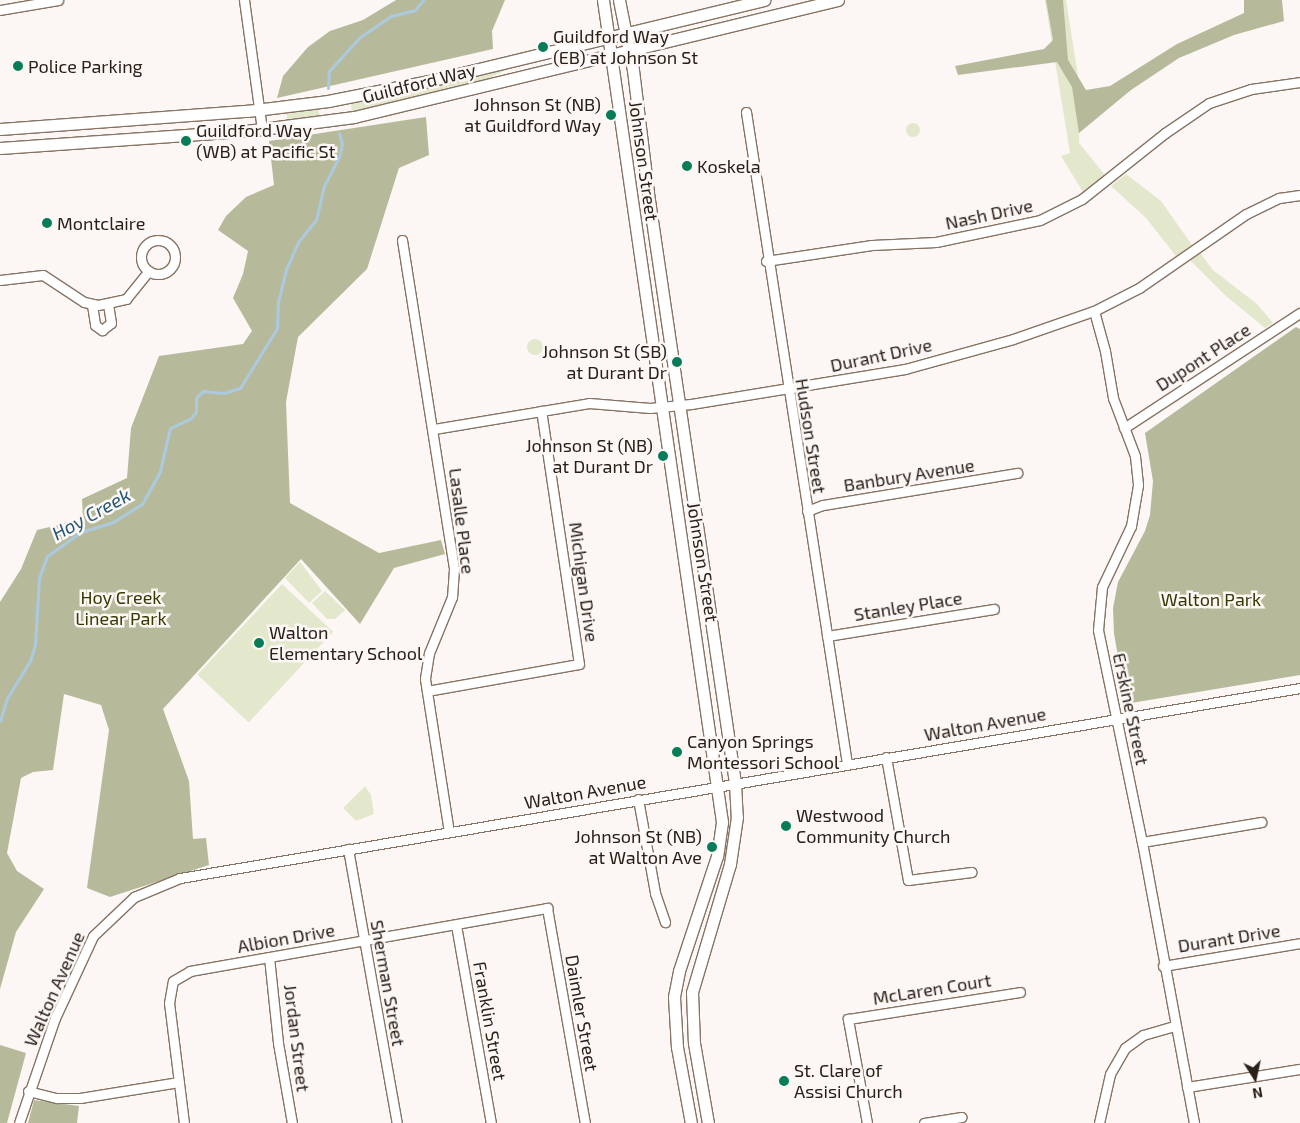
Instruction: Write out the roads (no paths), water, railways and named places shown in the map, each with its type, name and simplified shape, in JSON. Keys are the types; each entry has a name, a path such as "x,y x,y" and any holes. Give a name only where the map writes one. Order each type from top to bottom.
{"main road":[{"name":"Johnson Street","path":"603,0 719,786 722,822 717,856 678,971 674,997 677,1047 691,1123"},
{"name":"Johnson Street","path":"619,0 630,50 679,406 735,783 737,817 730,864 692,992 694,1044 708,1123"},
{"name":"Guildford Way","path":"0,128 260,110 392,89 764,0"},
{"name":"Guildford Way","path":"0,148 262,130 391,110 612,54 838,0"}],"street":[{"path":"0,10 17,3 58,0"},
{"path":"244,0 262,130"},
{"name":"Nash Drive","path":"766,261 872,245 936,242 991,233 1040,220 1082,199 1165,133 1208,103 1251,89 1300,82"},
{"name":"Hudson Street","path":"746,112 766,261 847,764"},
{"name":"Durant Drive","path":"434,429 602,402 662,408 679,406 905,369 1021,336 1094,311 1139,288 1246,214 1279,198 1300,195"},
{"name":"Lasalle Place","path":"402,240 434,429 454,582 448,610 429,653 427,691 449,832"},
{"path":"0,280 43,275 92,305 108,304 126,299 149,271"},
{"path":"92,305 96,326 102,330 111,323 108,304"},
{"name":"Erskine Street","path":"1094,311 1105,351 1113,398 1136,456 1137,501 1125,540 1106,573 1097,614 1101,646 1142,842 1174,1026 1194,1123"},
{"name":"Dupont Place","path":"1124,428 1300,313"},
{"name":"Michigan Drive","path":"427,691 579,664 541,411"},
{"name":"Banbury Avenue","path":"807,511 825,505 1017,473"},
{"name":"Stanley Place","path":"827,636 994,608"},
{"name":"Walton Avenue","path":"18,1123 55,1018 93,936 134,897 180,878 1300,688"},
{"path":"886,757 908,880 971,872"},
{"path":"638,800 655,893 666,922"},
{"path":"1142,842 1260,822"},
{"name":"Sherman Street","path":"348,849 397,1123"},
{"name":"Albion Drive","path":"184,1123 169,1003 174,981 190,971 547,908"},
{"name":"Daimler Street","path":"547,908 585,1123"},
{"name":"Franklin Street","path":"456,925 491,1123"},
{"name":"Durant Drive","path":"1163,966 1300,943"},
{"name":"Jordan Street","path":"269,957 278,1043 292,1123"},
{"name":"McLaren Court","path":"867,1123 848,1019 1020,992"},
{"path":"1099,1123 1110,1074 1125,1048 1143,1035 1174,1026"},
{"path":"1187,1087 1300,1069"},
{"path":"28,1091 57,1098 80,1098 179,1082"},
{"path":"924,1123 962,1117"}],"waterway":[{"name":"Hoy Creek","path":"328,88 329,71 360,37 391,16 415,10 423,0"},
{"name":"Hoy Creek","path":"0,721 7,698 30,661 35,645 39,578 47,556 81,532 113,522 142,504 160,471 170,428 191,418 196,412 196,398 203,391 223,393 240,388 277,328 278,302 287,267 298,242 316,220 324,186 339,157 342,144 339,133"}],"place":[{"name":"Guildford Way (EB) at Johnson St","path":"543,47"},
{"name":"Police Parking","path":"18,66"},
{"name":"Johnson St (NB) at Guildford Way","path":"611,115"},
{"name":"Guildford Way (WB) at Pacific St","path":"186,141"},
{"name":"Koskela","path":"687,166"},
{"name":"Montclaire","path":"47,223"},
{"name":"Johnson St (SB) at Durant Dr","path":"677,362"},
{"name":"Johnson St (NB) at Durant Dr","path":"663,456"},
{"name":"Walton Elementary School","path":"259,643"},
{"name":"Canyon Springs Montessori School","path":"677,752"},
{"name":"Westwood Community Church","path":"786,826"},
{"name":"Johnson St (NB) at Walton Ave","path":"712,847"},
{"name":"St. Clare of Assisi Church","path":"784,1081"}],"park label":[{"name":"Walton Park","path":"1211,599"},
{"name":"Hoy Creek Linear Park","path":"121,608"}]}
